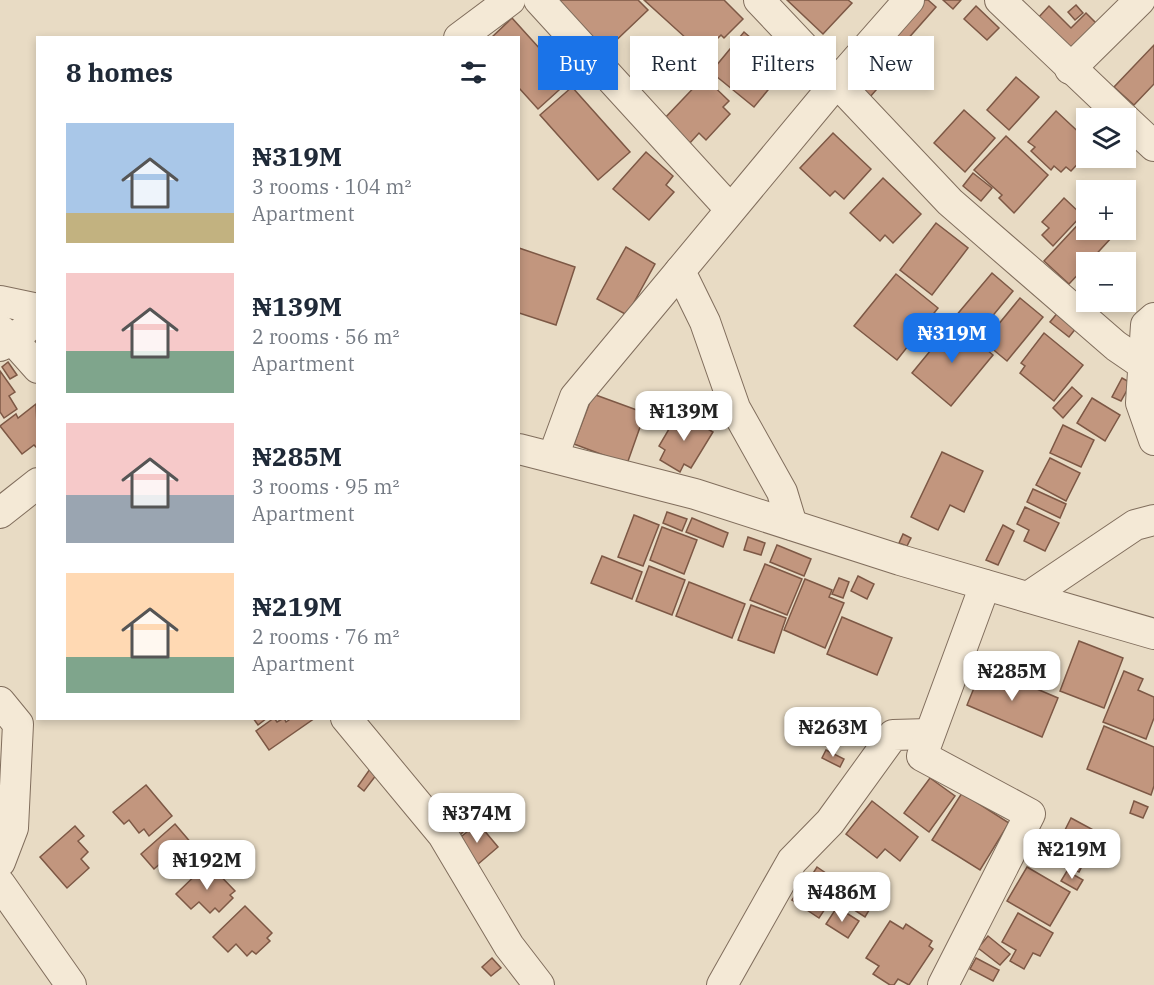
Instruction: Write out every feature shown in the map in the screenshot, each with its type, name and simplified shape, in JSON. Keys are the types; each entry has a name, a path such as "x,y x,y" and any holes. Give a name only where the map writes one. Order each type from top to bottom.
{"street":[{"path":"462,36 510,0"},
{"path":"539,0 730,209"},
{"path":"759,0 950,202 1116,346 1149,369"},
{"path":"553,457 575,397 730,209 909,0"},
{"path":"1000,0 1113,108"},
{"path":"1070,69 1140,0"},
{"path":"1136,129 1154,146"},
{"path":"680,271 705,322 735,408 782,492 792,525"},
{"path":"0,301 36,309"},
{"path":"1154,318 1146,325 1149,369 1141,403 1154,440"},
{"path":"36,319 4,339 36,366"},
{"path":"520,449 695,494 985,585 1154,634"},
{"path":"0,513 36,485"},
{"path":"1028,597 1135,525 1154,520"},
{"path":"943,985 1030,814 922,756 985,585"},
{"path":"0,702 18,724 13,828 0,862"},
{"path":"348,720 443,836 509,946 540,985"},
{"path":"722,985 792,861 830,822 894,735 929,734"},
{"path":"0,884 72,985"}],"building":[{"path":"557,0 638,0 648,10 618,39 618,36 592,36"},
{"path":"644,0 724,0 743,19 724,38 721,35 718,38 718,36 684,36"},
{"path":"787,0 848,0 852,3 823,34"},
{"path":"923,0 928,0 936,7 910,36 891,36"},
{"path":"943,0 961,0 953,9"},
{"path":"1076,5 1083,13 1075,20 1068,12"},
{"path":"976,6 999,28 987,40 964,19"},
{"path":"1049,6 1071,28 1086,13 1096,23 1070,49 1038,18"},
{"path":"512,18 538,47 538,90 559,90 538,109 520,89 520,36 493,36"},
{"path":"1154,45 1154,84 1134,105 1114,87"},
{"path":"730,49 730,87 718,78 718,64"},
{"path":"1016,77 1039,97 1009,130 987,110"},
{"path":"569,90 575,90 630,152 598,180 540,115"},
{"path":"692,90 718,90 729,101 723,107 730,114 706,140 699,133 689,144 663,120"},
{"path":"733,90 768,90 754,107"},
{"path":"863,90 876,90 870,97"},
{"path":"964,110 995,138 965,172 934,143"},
{"path":"1056,111 1076,130 1076,166 1071,171 1066,167 1061,172 1054,166 1051,170 1031,151 1035,147 1028,142"},
{"path":"833,133 871,169 844,199 835,191 830,196 800,168"},
{"path":"1006,136 1048,175 1014,213 999,198 1002,195 974,170"},
{"path":"646,152 673,176 666,185 674,192 649,220 613,189"},
{"path":"973,173 992,188 981,201 963,186"},
{"path":"883,178 921,214 893,243 885,235 880,241 850,213"},
{"path":"1064,198 1076,209 1076,221 1053,246 1042,235 1049,228 1042,222"},
{"path":"936,223 968,248 932,295 900,270"},
{"path":"1076,227 1076,240 1109,240 1098,252 1076,252 1076,277 1069,284 1044,261"},
{"path":"626,247 655,264 627,315 597,299"},
{"path":"520,248 575,267 556,325 520,313"},
{"path":"992,273 1013,291 977,335 955,317"},
{"path":"896,274 938,308 897,360 854,326"},
{"path":"1020,298 1043,317 1007,361 984,342"},
{"path":"1059,311 1077,327 1069,337 1050,322"},
{"path":"954,322 993,355 951,406 912,373"},
{"path":"1044,333 1083,365 1054,401 1020,373 1025,366 1021,363"},
{"path":"8,362 17,375 10,379 2,367"},
{"path":"0,371 15,392 9,396 17,409 4,418 0,412"},
{"path":"1122,378 1131,383 1121,401 1112,397"},
{"path":"1072,387 1082,396 1063,418 1053,408"},
{"path":"593,394 645,413 627,464 574,444"},
{"path":"1092,398 1120,415 1105,441 1077,423"},
{"path":"36,404 36,447 34,445 22,454 0,426 16,414 18,418"},
{"path":"679,412 713,432 691,468 684,464 680,472 660,460 665,450 659,446"},
{"path":"1063,425 1094,440 1081,467 1050,453"},
{"path":"942,452 983,471 964,512 950,505 938,530 911,517"},
{"path":"1050,458 1080,473 1066,501 1036,485"},
{"path":"1033,489 1066,504 1060,518 1027,502"},
{"path":"1025,507 1059,523 1045,551 1024,541 1029,530 1017,524"},
{"path":"667,512 687,519 682,531 663,523"},
{"path":"634,515 659,525 643,566 618,557"},
{"path":"692,518 728,533 723,547 686,532"},
{"path":"1003,525 1014,531 998,565 986,560"},
{"path":"662,527 697,540 684,574 650,560"},
{"path":"903,534 911,538 907,546 899,543"},
{"path":"748,537 765,543 761,555 744,550"},
{"path":"777,545 811,559 804,576 770,562"},
{"path":"602,556 642,572 632,599 591,583"},
{"path":"765,564 802,579 787,615 750,600"},
{"path":"649,566 685,580 672,615 636,601"},
{"path":"858,576 874,584 867,599 851,591"},
{"path":"839,578 849,582 843,598 832,594"},
{"path":"805,579 832,590 829,597 844,603 825,648 784,630"},
{"path":"689,582 745,604 732,638 676,616"},
{"path":"751,605 786,618 774,653 738,640"},
{"path":"842,617 892,638 877,675 827,654"},
{"path":"1079,641 1123,658 1104,708 1060,691"},
{"path":"983,666 1058,698 1042,737 967,705"},
{"path":"1124,671 1143,679 1138,690 1154,697 1154,718 1146,739 1103,722"},
{"path":"254,720 264,720 258,725"},
{"path":"271,720 277,722 285,720 286,722 312,720 269,750 256,731"},
{"path":"1104,726 1154,747 1154,786 1151,795 1087,769"},
{"path":"826,750 844,759 840,767 822,758"},
{"path":"370,769 377,774 364,791 358,786"},
{"path":"930,778 955,796 929,832 904,813"},
{"path":"146,785 172,816 149,836 144,829 139,833 129,820 124,824 113,812"},
{"path":"962,793 1009,823 980,870 932,840"},
{"path":"872,801 918,837 900,861 885,849 877,858 846,834"},
{"path":"1134,801 1148,807 1143,818 1130,813"},
{"path":"1071,818 1099,833 1079,872 1051,858"},
{"path":"478,823 498,847 477,865 457,840"},
{"path":"175,824 198,851 192,856 196,860 181,873 178,868 172,873 162,862 154,869 141,854"},
{"path":"457,825 464,831 456,839 449,832"},
{"path":"75,826 84,836 78,841 88,852 81,859 89,868 67,888 40,857"},
{"path":"208,863 235,891 230,895 233,898 219,912 215,908 210,913 199,902 191,909 176,894"},
{"path":"817,867 836,880 827,894 808,881"},
{"path":"1027,867 1070,892 1050,926 1007,901"},
{"path":"1067,871 1083,880 1077,890 1061,881"},
{"path":"802,885 829,903 819,918 792,900"},
{"path":"852,887 874,902 865,917 842,902"},
{"path":"245,906 272,933 267,938 270,941 256,954 252,951 247,956 236,944 228,952 213,937"},
{"path":"837,907 859,921 848,938 826,924"},
{"path":"1018,913 1053,933 1040,956 1033,953 1024,969 1010,961 1016,950 1002,942"},
{"path":"890,921 903,929 906,924 932,941 929,946 933,949 909,985 898,979 894,985 890,985 873,974 879,966 866,958"},
{"path":"988,936 1010,954 1000,965 978,948"},
{"path":"492,958 501,968 491,976 482,967"},
{"path":"976,958 999,970 993,981 970,969"}]}
